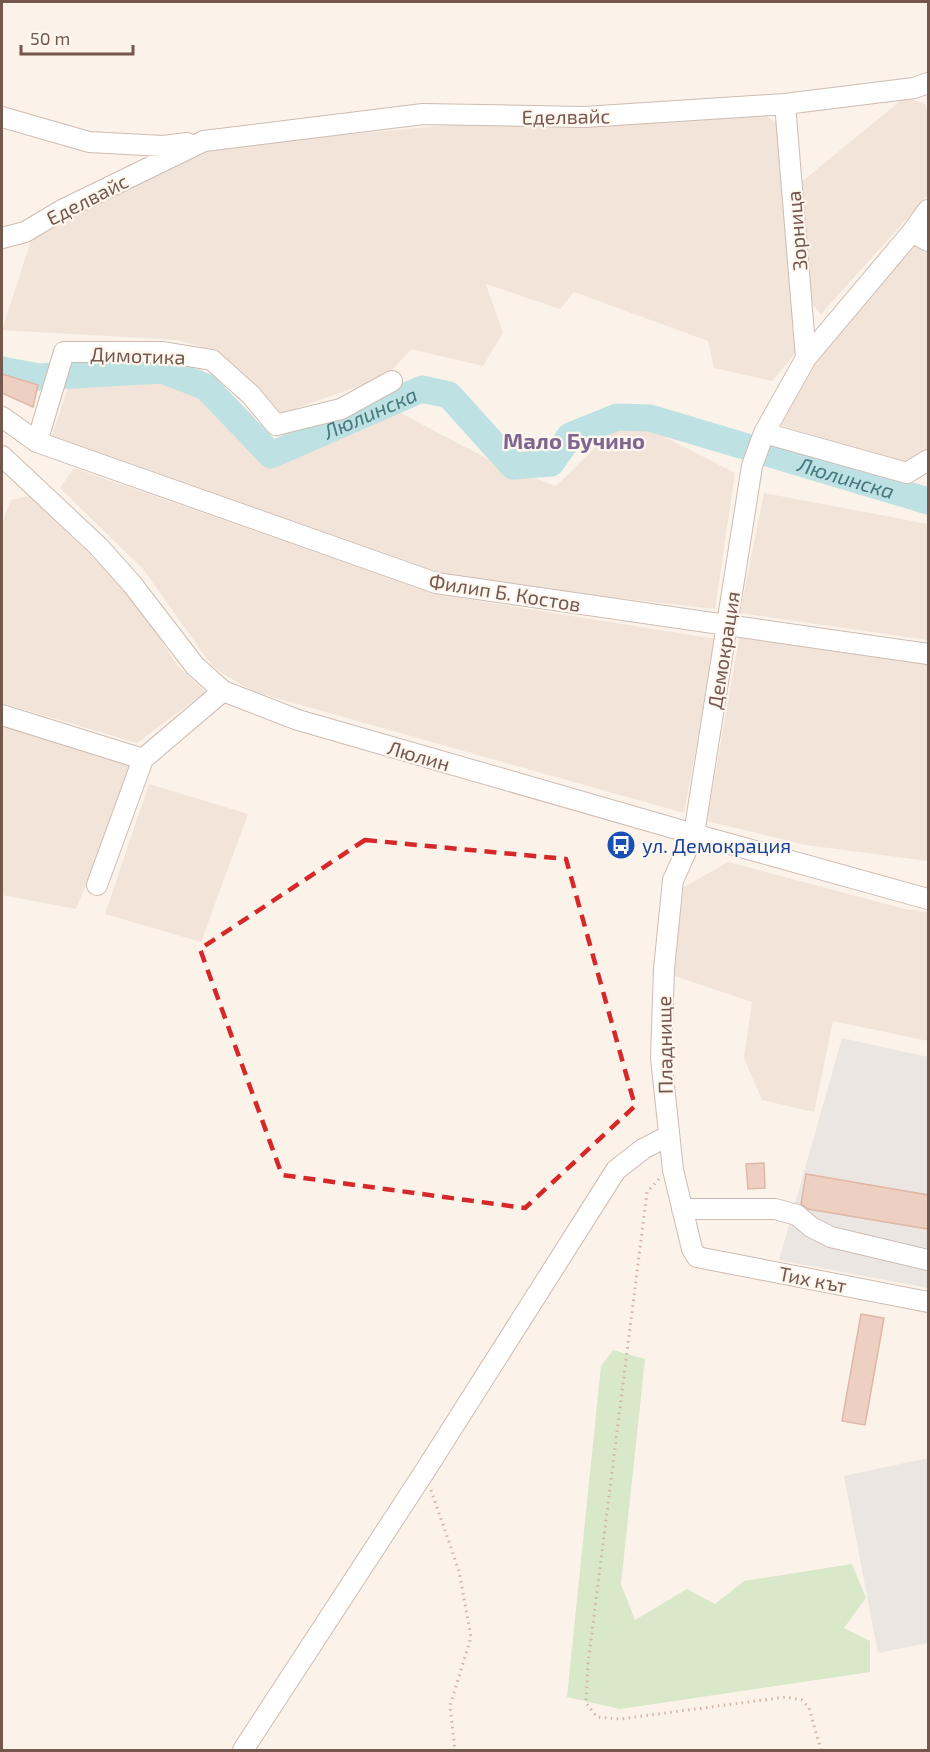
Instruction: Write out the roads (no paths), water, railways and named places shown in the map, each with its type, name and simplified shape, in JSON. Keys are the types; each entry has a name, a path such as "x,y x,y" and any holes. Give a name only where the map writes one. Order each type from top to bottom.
{"street":[{"path":"921,85 928,101"},
{"name":"Еделвайс","path":"2,117 89,142 163,146 423,114 584,117 785,104 921,85"},
{"name":"Зорница","path":"785,104 806,358"},
{"name":"Еделвайс","path":"2,238 24,232 81,200 204,141"},
{"name":"Демокрация","path":"694,834 752,466 764,433 806,358 920,237 928,210"},
{"name":"Димотика","path":"38,442 64,352 163,352 212,360 251,395 276,425 341,409 392,381"},
{"name":"Филип Б. Костов","path":"2,417 38,442 436,583 928,654"},
{"path":"764,433 907,473 928,460"},
{"name":"Люлин","path":"2,456 99,547 132,584 195,666 223,692 298,720 928,899"},
{"path":"97,885 143,759 223,692"},
{"path":"2,714 143,759"},
{"name":"Пладнище","path":"694,834 673,880 664,969 661,1058 673,1170 692,1249 697,1257"},
{"path":"243,1750 425,1471 616,1170 643,1149 668,1136"},
{"path":"682,1209 775,1209 797,1215 811,1227 831,1237 928,1260"},
{"name":"Тих кът","path":"697,1257 928,1302"}],"waterway":[{"name":"Люлинска","path":"2,370 39,377 162,370 206,387 271,455 422,389 449,395 513,466 551,463 570,436 617,417 650,418 928,501"}],"place":[{"name":"ул. Демокрация","path":"621,845"}],"district":[{"name":"Мало Бучино","path":"574,440"}]}
